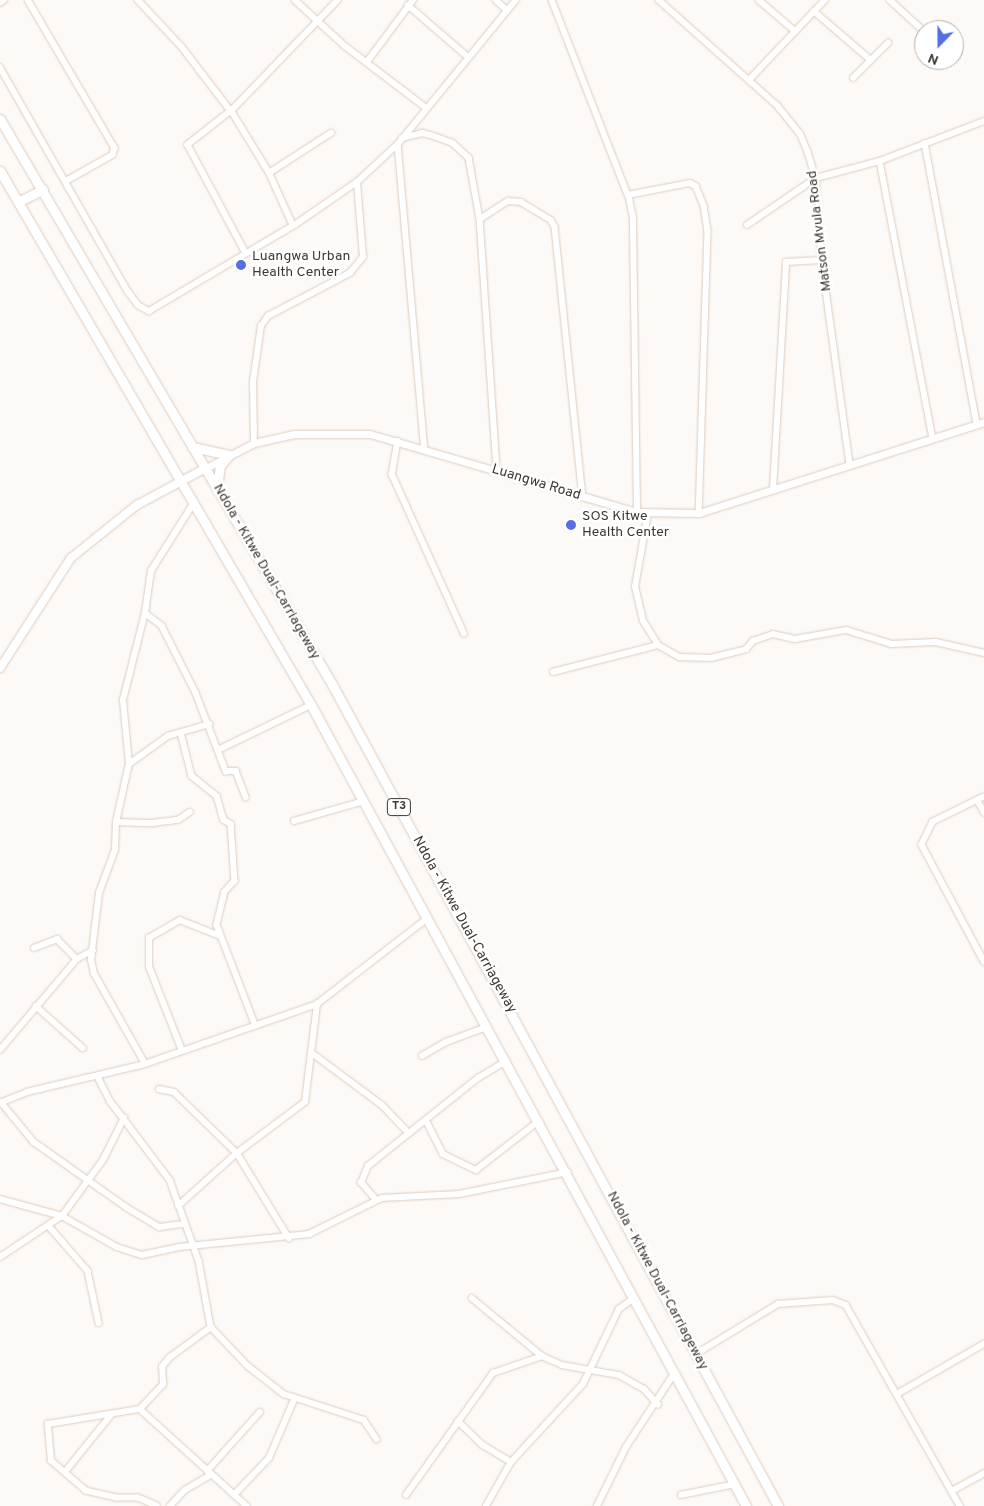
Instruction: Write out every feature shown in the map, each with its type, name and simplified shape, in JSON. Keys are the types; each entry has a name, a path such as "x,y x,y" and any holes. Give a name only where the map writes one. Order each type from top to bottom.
{"highway":[{"name":"Ndola - Kitwe Dual-Carriageway","path":"0,119 43,189 337,695 778,1506"},
{"name":"Ndola - Kitwe Dual-Carriageway","path":"0,171 178,481 311,705 568,1172 674,1374 736,1484 746,1506"},
{"path":"18,202 43,189"},
{"path":"192,447 229,455 220,466 217,489"}],"main road":[{"name":"Luangwa Road","path":"0,668 71,558 108,526 178,481 204,469"}],"street":[{"path":"0,3 4,0"},
{"path":"28,0 115,148 113,155 67,181"},
{"path":"138,0 182,47 231,111 269,173 293,226"},
{"path":"295,0 319,23 425,107"},
{"path":"246,253 188,145 231,111 319,23 338,0"},
{"path":"367,62 413,0"},
{"path":"496,0 507,10"},
{"path":"0,67 67,181 128,291 146,312 293,226 357,182 398,144 466,56 516,0"},
{"path":"552,0 628,195 633,218 637,512"},
{"name":"Matson Mvula Road","path":"659,0 750,79 800,133 816,178 822,260 850,465"},
{"path":"760,0 795,31"},
{"path":"750,79 825,0"},
{"path":"890,0 914,22"},
{"path":"408,5 466,56"},
{"path":"814,11 871,60"},
{"path":"853,78 888,43"},
{"path":"747,225 816,178 880,161 984,121"},
{"path":"269,173 331,133"},
{"path":"402,138 422,133 431,135 465,152 480,219 497,471"},
{"path":"925,143 981,423"},
{"path":"398,144 425,450"},
{"path":"880,161 933,438"},
{"path":"254,442 253,382 261,326 268,316 350,273 363,257 357,182"},
{"path":"628,195 690,183 696,186 706,215 699,513"},
{"path":"480,219 508,201 521,202 551,220 555,227 583,498"},
{"path":"774,490 786,262 822,260"},
{"name":"Luangwa Road","path":"204,469 254,442 314,431 370,434 583,498 637,512 699,513 981,423"},
{"path":"398,441 392,474 464,633"},
{"path":"145,1064 94,974 93,950 99,893 115,850 116,822 129,764 123,700 145,613 153,567 193,504"},
{"path":"648,513 635,587 643,621 658,645 680,657 711,658 746,649 753,641 773,634 795,639 846,630 892,644 936,642 984,653"},
{"path":"145,613 162,626 209,724 220,749 226,771 236,771 246,797"},
{"path":"553,672 658,645"},
{"path":"220,749 311,705"},
{"path":"129,764 168,736 209,724"},
{"path":"181,733 192,776 217,796 224,820 231,824 235,880 222,900 218,935 231,957 254,1024"},
{"path":"984,797 933,822 922,846 984,961"},
{"path":"294,821 364,801"},
{"path":"978,801 984,812"},
{"path":"116,822 152,824 178,820 190,812"},
{"path":"184,1224 159,1227 34,1142 1,1103 27,1092 98,1077 145,1064 254,1024 317,1004 428,918"},
{"path":"182,1051 149,967 149,938 181,920 218,935"},
{"path":"34,948 57,939 77,959"},
{"path":"0,1050 77,959 93,950"},
{"path":"178,1206 237,1153 305,1102 317,1004"},
{"path":"36,1006 83,1048"},
{"path":"422,1056 446,1042 487,1027"},
{"path":"312,1053 382,1105 409,1134"},
{"path":"376,1200 363,1187 362,1176 382,1153 506,1061"},
{"path":"98,1077 124,1118 166,1174 184,1224 195,1246 211,1327 248,1366 294,1400 364,1420 377,1439"},
{"path":"159,1089 174,1092 237,1153 289,1238"},
{"path":"0,1258 62,1216 89,1180 124,1118"},
{"path":"426,1120 443,1154 476,1170 539,1121"},
{"path":"0,1199 62,1216 134,1254 195,1246 289,1238 319,1231 376,1200 459,1194 568,1172"},
{"path":"49,1226 88,1271 99,1324"},
{"path":"472,1298 542,1356 562,1365 589,1369 633,1382 658,1404"},
{"path":"486,1506 511,1462 583,1384 620,1307 634,1298"},
{"path":"696,1354 778,1304 833,1300 846,1305 899,1393 960,1506"},
{"path":"157,1506 138,1498 116,1498 86,1491 51,1461 48,1424 140,1409 163,1384 162,1367 169,1358 211,1327"},
{"path":"899,1393 984,1344"},
{"path":"406,1495 493,1372 542,1356"},
{"path":"597,1506 626,1447 658,1404 674,1374"},
{"path":"234,1495 269,1458 294,1400"},
{"path":"140,1409 247,1506"},
{"path":"170,1506 185,1490 209,1473 260,1412"},
{"path":"65,1472 110,1415"},
{"path":"458,1421 483,1445 511,1462"},
{"path":"952,1490 984,1473"},
{"path":"681,1495 736,1484"}],"place":[{"name":"Luangwa Urban Health Center","path":"241,265"},
{"name":"SOS Kitwe Health Center","path":"571,525"}]}
